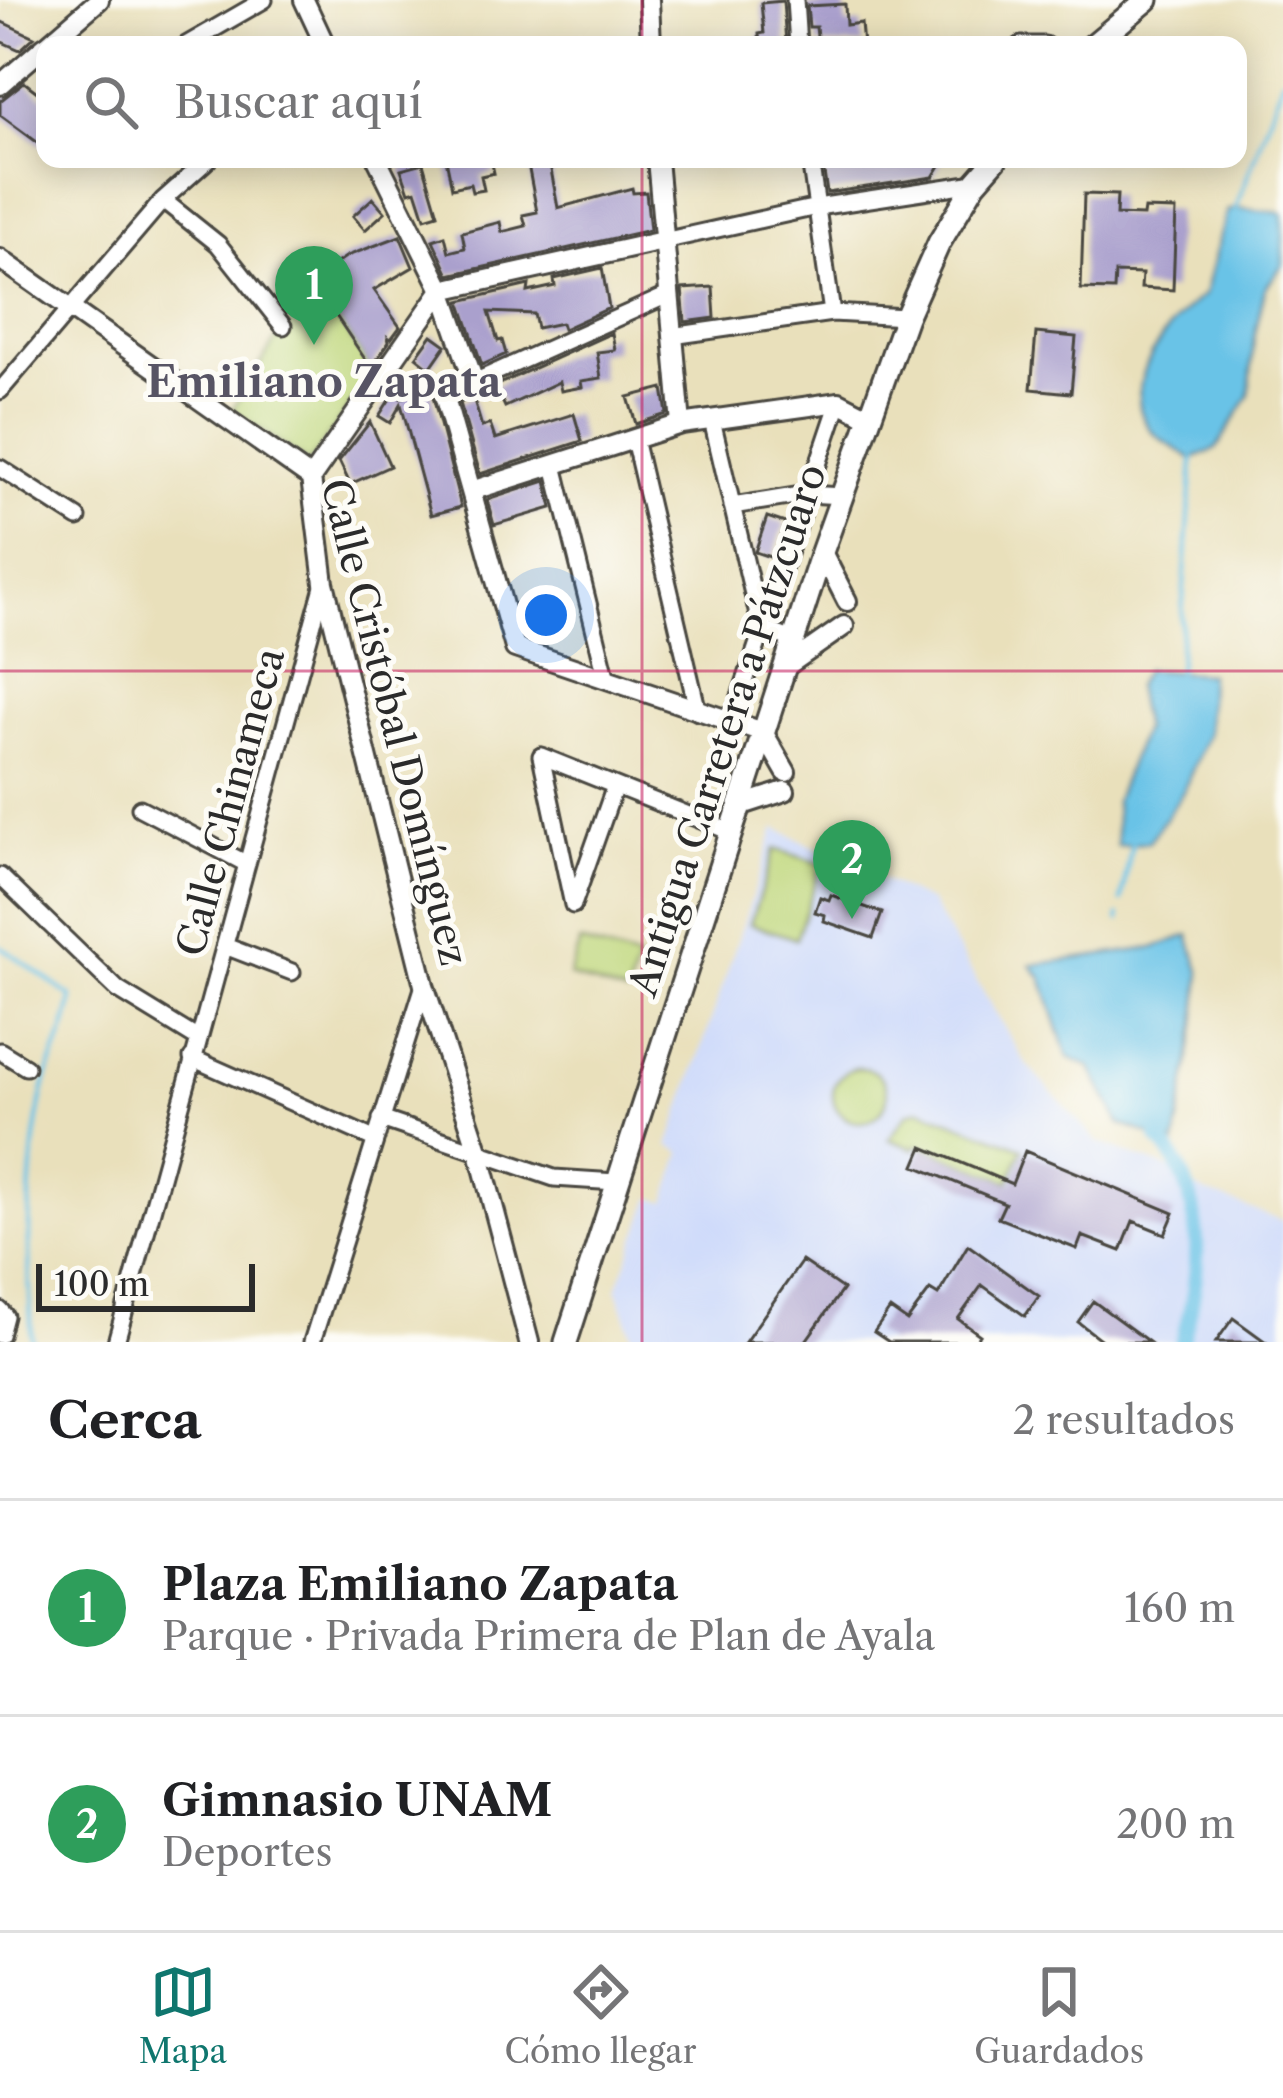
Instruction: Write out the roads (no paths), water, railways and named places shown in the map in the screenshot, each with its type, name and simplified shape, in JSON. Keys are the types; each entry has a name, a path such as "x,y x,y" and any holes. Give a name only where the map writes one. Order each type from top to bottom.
{"main road":[{"path":"1104,36 1147,0"},
{"name":"Antigua Carretera a Pátzcuaro","path":"566,1342 822,552 906,317 939,243 988,168"}],"street":[{"path":"58,36 99,0"},
{"path":"202,36 264,0"},
{"path":"304,0 321,36"},
{"path":"649,0 651,36"},
{"path":"795,0 797,36"},
{"path":"0,85 36,54"},
{"path":"0,391 68,307 199,168"},
{"path":"381,168 442,290 474,382"},
{"path":"658,168 682,424"},
{"path":"811,168 832,313"},
{"path":"310,478 442,290 817,207 976,183"},
{"path":"164,200 218,244 283,326"},
{"name":"Calle Cristóbal Domínguez","path":"0,259 310,478 324,583 424,985 480,1156 529,1342"},
{"path":"668,295 444,395 515,648 763,732 785,782 739,806"},
{"path":"672,336 832,313 906,317"},
{"path":"470,491 682,424 838,402 870,418"},
{"path":"731,723 838,402"},
{"path":"712,420 761,628"},
{"path":"634,439 698,712"},
{"path":"554,465 607,680"},
{"path":"0,468 79,518"},
{"path":"732,506 807,494 842,496"},
{"path":"822,552 847,601"},
{"name":"Calle Chinameca","path":"116,1342 324,583"},
{"path":"784,668 844,626"},
{"path":"761,628 793,640"},
{"path":"615,786 573,905 541,756 730,832"},
{"path":"140,808 247,864"},
{"path":"0,876 118,991 198,1039"},
{"path":"225,946 292,972"},
{"path":"312,1342 424,985"},
{"path":"0,1051 26,1067"},
{"path":"192,1058 374,1139"},
{"path":"380,1119 554,1178 616,1182"},
{"path":"0,1334 3,1313"}],"water":[{"path":"1227,211 1283,213 1283,264 1265,289 1254,338 1249,396 1216,449 1193,459 1157,436 1142,415 1142,377 1162,338 1204,295"},
{"path":"1145,670 1209,674 1207,735 1183,792 1149,842 1117,846 1115,800 1143,729 1135,686"},
{"path":"1189,935 1201,974 1175,1144 1120,1124 1090,1067 1068,1057 1042,978 1031,965 1153,948"}],"waterway":[{"path":"1236,208 1283,78"},
{"path":"1178,672 1193,459"},
{"path":"1121,901 1132,844"},
{"path":"0,946 72,997 46,1080 33,1155 32,1342"},
{"path":"1158,1138 1174,1159 1193,1208 1194,1290 1182,1342"}],"place":[{"name":"Plaza Emiliano Zapata","path":"314,345"},
{"name":"Gimnasio UNAM","path":"852,919"}],"district":[{"name":"Emiliano Zapata","path":"324,382"}]}
